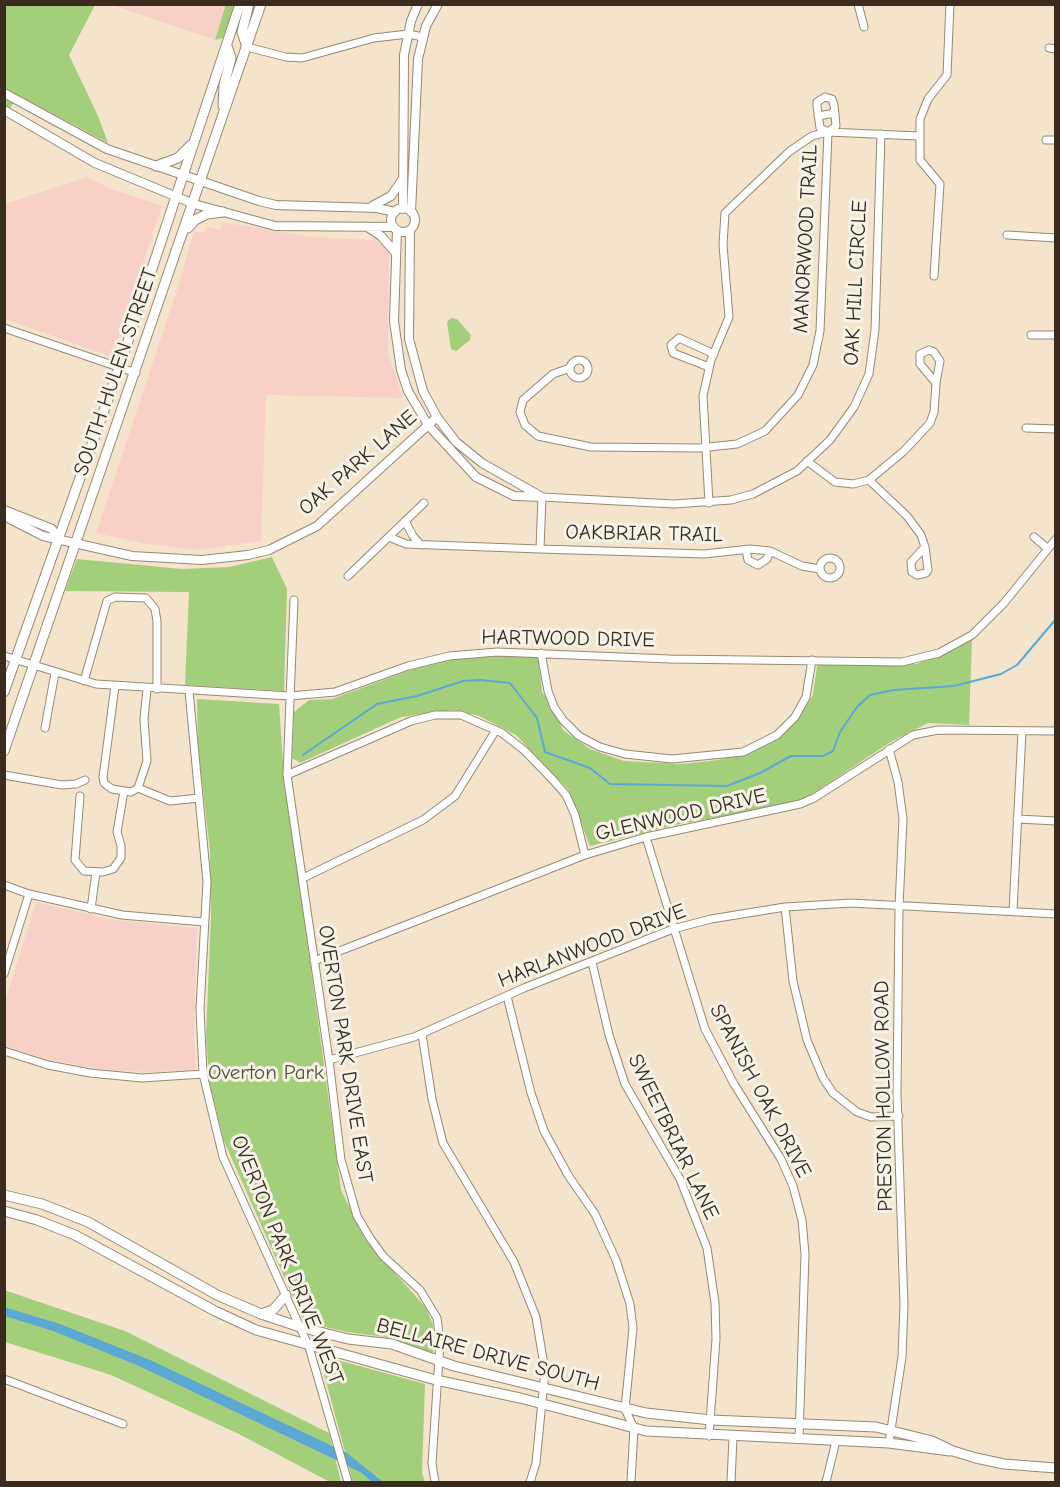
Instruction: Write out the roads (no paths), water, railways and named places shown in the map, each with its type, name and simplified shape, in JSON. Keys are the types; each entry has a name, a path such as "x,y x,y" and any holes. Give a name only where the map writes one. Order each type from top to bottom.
{"main road":[{"name":"SOUTH HULEN STREET","path":"4,692 57,537 119,368 240,4"},
{"path":"247,47 242,32 249,4"},
{"name":"SOUTH HULEN STREET","path":"4,752 261,4"},
{"path":"221,124 224,85 231,58 226,46"},
{"path":"151,165 178,158 193,144"},
{"path":"184,232 195,220 207,214 223,212"},
{"name":"BELLAIRE DRIVE SOUTH","path":"4,1195 42,1204 88,1222 186,1278 261,1314 300,1327 348,1338 392,1344 437,1361 545,1386 626,1409 711,1420 799,1422 891,1430 932,1441 952,1451"},
{"path":"37,1220 42,1204"},
{"name":"BELLAIRE DRIVE SOUTH","path":"4,1211 37,1220 87,1240 243,1324 309,1347 436,1380 542,1403 634,1428 709,1436 889,1443 952,1451 1004,1464 1056,1468"},
{"path":"178,1290 186,1278"},
{"path":"261,1314 273,1310 286,1295"}],"street":[{"path":"403,211 404,55 418,4"},
{"path":"403,211 418,59 423,37 438,4"},
{"path":"858,4 864,27"},
{"path":"934,276 940,184 920,160 919,136 925,104 947,75 950,4"},
{"path":"247,47 286,57 302,58 374,38 408,34 423,37"},
{"path":"4,93 107,149 201,183 276,205 370,207 403,211"},
{"name":"MANORWOOD TRAIL","path":"825,97 833,101 835,113 835,128 828,132 820,128 818,116 817,102 825,97"},
{"path":"6,111 95,163 194,204 275,226 410,230"},
{"name":"MANORWOOD TRAIL","path":"818,116 835,113"},
{"path":"709,503 703,396 709,367 729,316 723,244 725,213 799,143 828,132 919,136"},
{"name":"MANORWOOD TRAIL","path":"570,368 553,374 523,400 520,412 525,425 538,435 591,447 705,447 737,444 765,431 798,395 813,364 820,331 828,132"},
{"name":"OAK HILL CIRCLE","path":"542,497 482,463 456,442 437,417 417,373 409,339 410,230 415,220 403,211 392,219 395,228 396,344 408,390 428,425 476,477 514,496 674,504 709,503 753,494 796,471 831,440 854,407 869,374 875,330 881,134"},
{"path":"1046,140 1056,140"},
{"path":"112,170 119,160 151,165"},
{"path":"370,207 391,196 402,179"},
{"path":"369,228 381,236 395,252"},
{"path":"1007,235 1056,238"},
{"path":"4,328 136,373"},
{"path":"1031,335 1056,335"},
{"path":"709,367 674,353 671,345 680,338 714,354"},
{"path":"807,461 835,482 853,484 869,480 904,451 930,423 934,412 936,383"},
{"name":"OAK PARK LANE","path":"4,516 43,536 57,537 75,544 132,556 175,560 232,558 269,550 316,526 437,417"},
{"path":"1026,428 1056,429"},
{"path":"869,480 907,516 921,535 925,547"},
{"name":"OAKBRIAR TRAIL","path":"540,549 542,497"},
{"path":"348,576 424,503"},
{"name":"OAK PARK LANE","path":"4,510 52,529 57,537"},
{"path":"405,521 412,536 422,545"},
{"name":"OAKBRIAR TRAIL","path":"389,537 405,544 422,545 704,554 746,550 770,551 802,566 820,569"},
{"path":"1034,537 1047,548"},
{"name":"HARTWOOD DRIVE","path":"4,656 84,681 115,686 290,696 335,692 408,666 449,656 497,652 670,659 902,662 939,653 972,635 1056,539"},
{"name":"OAKBRIAR TRAIL","path":"746,550 748,560 758,565 767,559 770,551"},
{"path":"84,681 107,602 115,597 146,598 155,609 158,621 157,689"},
{"name":"OVERTON PARK DRIVE EAST","path":"294,600 287,775 329,1060 341,1160 357,1216 383,1256 412,1281 433,1309 440,1337 432,1463 435,1482"},
{"path":"541,653 548,691 554,707 579,736 600,747 625,754 672,759 743,752 777,735 795,717 806,696 812,660"},
{"path":"45,728 55,673"},
{"path":"115,686 103,772 107,786 131,792 140,784 147,761 144,719 147,689"},
{"name":"OVERTON PARK DRIVE WEST","path":"189,691 207,882 200,1009 203,1074 223,1157 309,1347 348,1482"},
{"path":"287,775 425,717 461,715 496,730 525,751 566,795 575,815 585,855"},
{"path":"303,878 423,820 440,808 455,796 496,730"},
{"name":"GLENWOOD DRIVE","path":"314,961 585,855 646,837 800,804 814,798 912,735 938,730 1056,731"},
{"path":"1013,912 1022,731"},
{"name":"PRESTON HOLLOW ROAD","path":"889,749 898,782 903,819 898,907 898,1116 904,1305 902,1357 889,1443"},
{"path":"4,775 62,785 76,784 85,780"},
{"path":"140,784 170,801 199,798"},
{"path":"80,796 74,855 80,868 108,872 121,858 121,846 117,832 124,791"},
{"path":"1017,819 1056,822"},
{"name":"SPANISH OAK DRIVE","path":"646,837 705,1029 739,1094 781,1159 793,1186 802,1220 805,1254 799,1439"},
{"path":"91,909 96,872"},
{"path":"4,885 29,894 122,915 204,922"},
{"path":"4,974 29,894"},
{"name":"HARLANWOOD DRIVE","path":"329,1060 422,1034 507,996 673,929 740,913 786,907 851,903 1056,914"},
{"path":"786,907 793,981 807,1040 823,1078 833,1093 857,1112 871,1117 898,1116"},
{"name":"SWEETBRIAR LANE","path":"591,962 609,1035 625,1083 680,1179 707,1248 715,1312 709,1436"},
{"path":"507,996 531,1093 544,1131 568,1174 596,1214 616,1260 630,1304 633,1328 626,1409 634,1428 631,1482"},
{"path":"422,1034 432,1099 443,1143 523,1281 536,1317 544,1354 545,1386 536,1463 530,1482"},
{"path":"4,1051 48,1065 107,1075 164,1078 203,1074"},
{"path":"4,1379 123,1424"},
{"path":"732,1482 733,1437"},
{"path":"826,1482 836,1441"}],"water":[{"path":"4,1307 60,1324 150,1360 347,1453 383,1482 372,1482 362,1473 328,1456 139,1366 53,1331 5,1316"}],"waterway":[{"path":"303,755 377,704 417,696 463,681 480,680 510,683 537,718 545,752 590,768 610,784 727,786 760,773 791,756 823,756 833,751 840,732 857,707 870,695 894,690 954,686 1001,674 1017,665 1056,619"}],"park label":[{"name":"Overton Park","path":"266,1073"}]}
